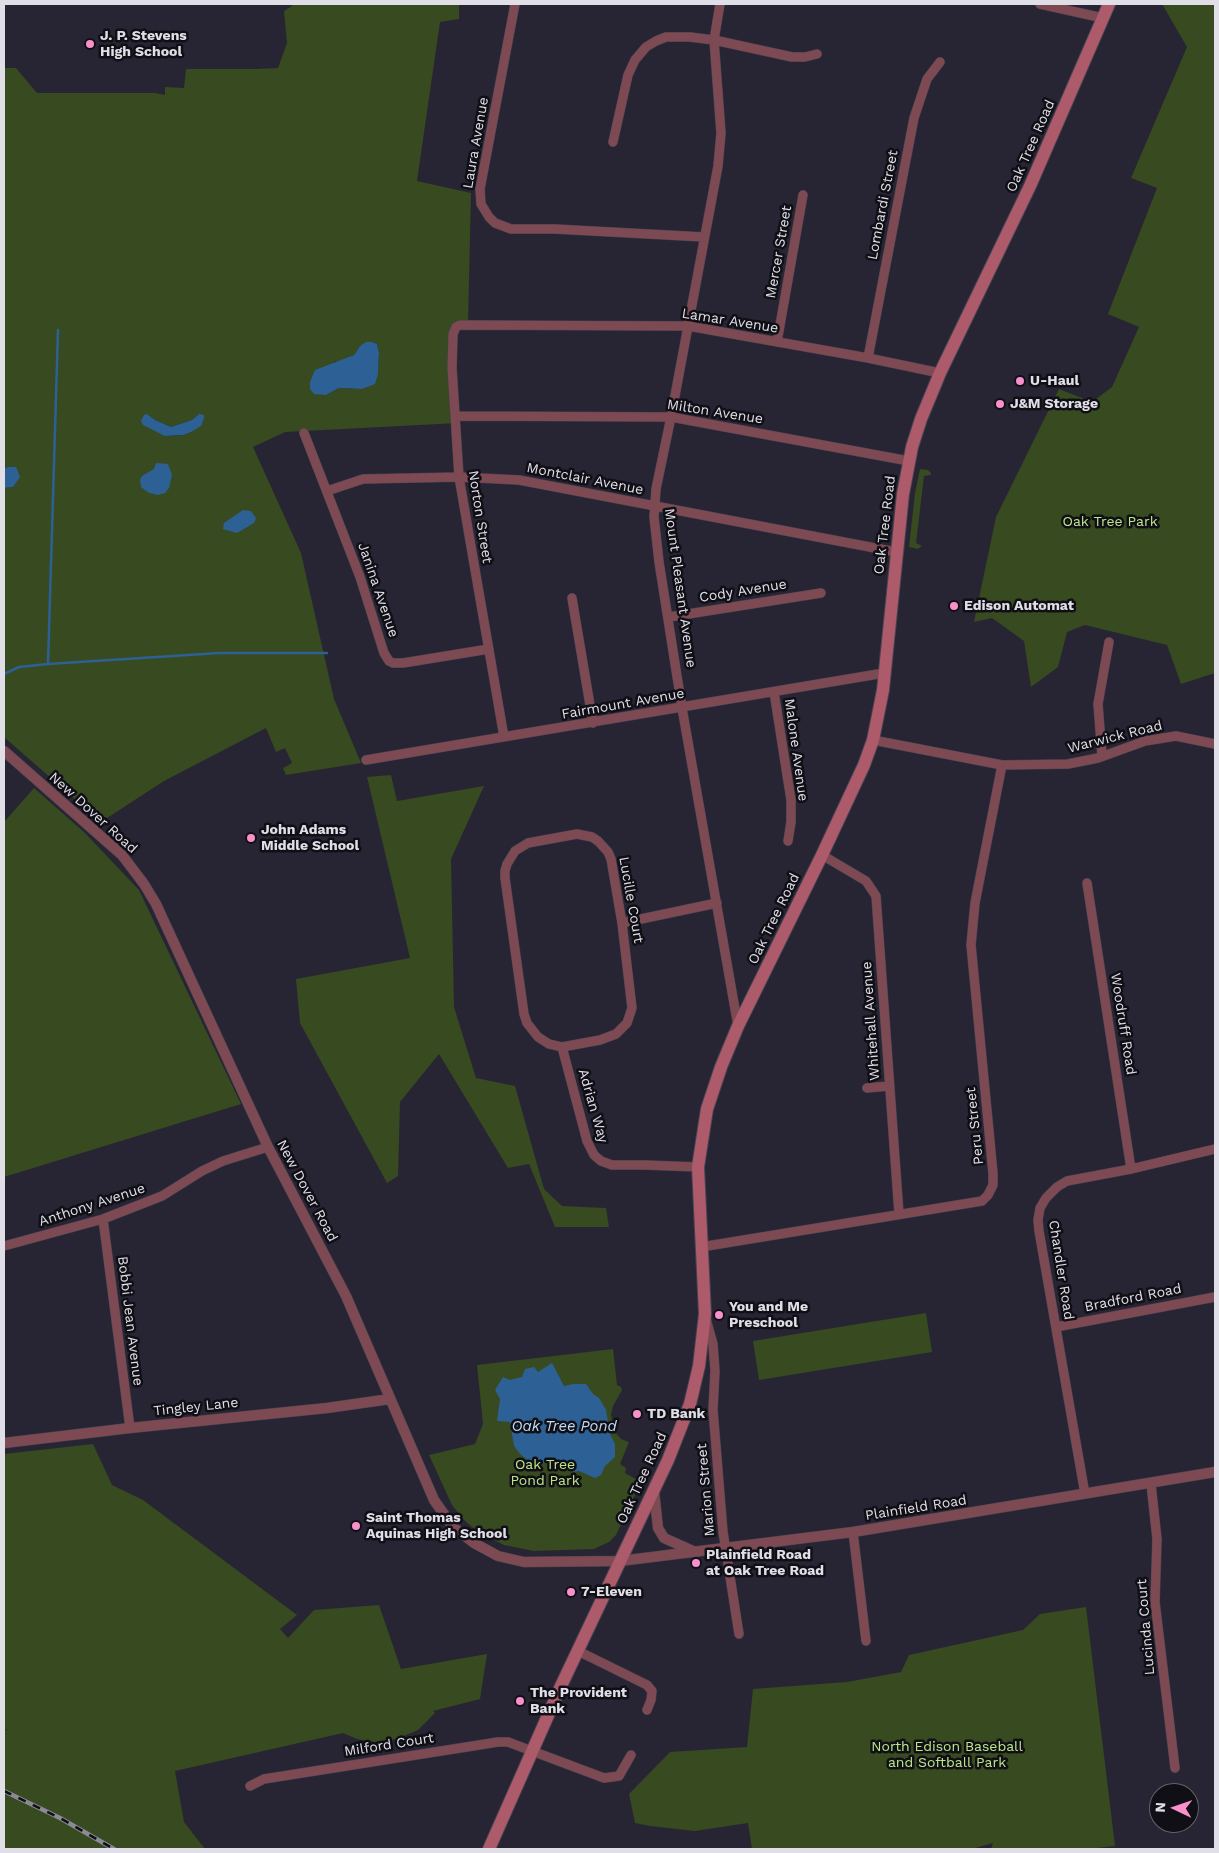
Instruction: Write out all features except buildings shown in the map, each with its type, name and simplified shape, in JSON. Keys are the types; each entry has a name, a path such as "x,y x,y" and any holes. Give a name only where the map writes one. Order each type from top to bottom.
{"main road":[{"name":"Oak Tree Road","path":"490,1849 578,1651 654,1490 680,1432 690,1404 699,1366 705,1314 698,1167 707,1109 721,1067 738,1026 822,855 874,740 884,673 903,494 909,461 921,419 940,373 1030,186 1109,4"}],"street":[{"name":"Laura Avenue","path":"515,4 481,181 481,204 489,217 496,223 511,229 555,229 704,237"},
{"name":"Mount Pleasant Avenue","path":"720,4 714,40 720,133 713,194 654,505 659,562 682,708 738,1026"},
{"path":"1040,4 1102,18"},
{"path":"613,142 628,75 635,60 646,47 656,41 666,37 690,37 792,56 805,57 817,54"},
{"name":"Lombardi Street","path":"868,358 914,118 927,79 940,62"},
{"name":"Mercer Street","path":"778,342 803,195"},
{"name":"Norton Street","path":"483,325 460,325 456,327 453,334 452,368 458,477 504,737"},
{"name":"Lamar Avenue","path":"483,325 688,326 868,358 940,373"},
{"name":"Milton Avenue","path":"455,416 671,417 909,461"},
{"name":"Janina Avenue","path":"304,433 360,577 384,653 389,661 403,663 489,649"},
{"name":"Montclair Avenue","path":"327,492 363,479 458,477 519,480 896,552"},
{"name":"Cody Avenue","path":"668,617 821,593"},
{"path":"572,598 593,723"},
{"path":"1102,756 1098,704 1109,642"},
{"name":"Fairmount Avenue","path":"366,760 884,673"},
{"name":"Malone Avenue","path":"774,692 791,800 791,822 788,841"},
{"name":"Warwick Road","path":"874,740 1002,765 1068,764 1102,756 1145,741 1176,736 1215,744"},
{"name":"New Dover Road","path":"4,751 122,855 144,884 156,904 268,1147 346,1296 434,1500 453,1527 474,1544 498,1556 524,1562 620,1561"},
{"name":"Peru Street","path":"701,1247 982,1201 988,1195 993,1185 993,1173 971,945 975,903 1002,765"},
{"name":"Lucille Court","path":"578,834 598,841 608,852 611,859 633,1000 627,1023 609,1038 562,1047 549,1044 538,1037 527,1023 524,1014 505,878 507,864 521,846 531,842 578,834"},
{"name":"Whitehall Avenue","path":"822,855 866,881 876,896 899,1214"},
{"name":"Woodruff Road","path":"1087,883 1131,1169"},
{"path":"622,924 717,903"},
{"name":"Adrian Way","path":"562,1047 587,1141 594,1155 601,1161 612,1165 698,1167"},
{"path":"867,1088 889,1086"},
{"name":"Anthony Avenue","path":"4,1246 103,1218 162,1196 202,1171 223,1161 268,1147"},
{"name":"Chandler Road","path":"1085,1494 1039,1231 1040,1208 1046,1198 1067,1180 1131,1169 1215,1150"},
{"name":"Bobbi Jean Avenue","path":"103,1218 130,1428"},
{"name":"Bradford Road","path":"1056,1327 1215,1297"},
{"name":"Marion Street","path":"705,1314 713,1344 715,1371 713,1410 726,1547 739,1634"},
{"name":"Tingley Lane","path":"4,1443 327,1408 390,1399"},
{"name":"Plainfield Road","path":"620,1561 854,1532 997,1510 1215,1472"},
{"name":"Lucinda Court","path":"1151,1484 1157,1539 1155,1602 1175,1768"},
{"path":"654,1490 658,1528 664,1538 674,1544 694,1551"},
{"path":"854,1532 866,1641"},
{"path":"578,1651 647,1684 652,1691 648,1710"},
{"name":"Milford Court","path":"250,1786 264,1779 482,1744 508,1742 604,1778 619,1776 631,1755"}],"green space":[{"path":"292,4 459,4 459,19 440,22 417,181 471,193 468,325 456,325 458,423 285,432 253,447 301,553 334,699 361,763 286,775 283,768 292,763 285,748 276,752 266,728 164,781 101,822 4,737 4,488 13,487 9,467 4,468 4,68 16,68 37,93 155,93 165,95 165,87 184,88 186,69 278,68 287,43 284,11 292,6","holes":["372,342 377,344 379,353 378,374 362,389 339,388 326,395 334,362 354,355 360,346","147,414 171,427 192,420 199,414 191,432 174,436 166,436"]},
{"name":"Oak Tree Park","path":"1162,4 1215,4 1215,673 1181,684 1167,645 1085,625 1067,632 1058,667 1031,687 1024,641 992,618 974,622 996,517 1059,389 1092,402 1112,387 1139,327 1108,314 1157,188 1131,178 1187,47"},
{"path":"920,469 928,470 931,475 924,476 916,543 922,546 918,549 909,547 915,493"},
{"path":"391,775 397,801 484,786 451,859 454,1007 476,1078 515,1086 544,1189 562,1206 606,1208 609,1227 555,1227 529,1164 508,1168 439,1054 400,1102 398,1176 387,1183 300,1023 296,979 410,958 367,777"},
{"path":"34,788 85,833 139,890 241,1104 4,1177 4,822"},
{"path":"926,1313 932,1352 759,1380 753,1341"},
{"name":"Oak Tree Pond Park","path":"613,1349 617,1385 622,1390 613,1406 611,1415 615,1432 621,1439 629,1442 620,1464 626,1468 625,1473 641,1482 616,1535 609,1542 594,1549 534,1551 504,1545 478,1532 464,1520 452,1505 429,1455 475,1444 483,1424 477,1365"},
{"path":"93,1444 112,1485 143,1500 297,1615 280,1629 288,1638 314,1610 379,1605 401,1669 487,1654 480,1699 433,1711 435,1713 418,1730 397,1739 375,1742 357,1739 343,1733 175,1771 184,1822 205,1849 4,1849 4,1729 9,1731 4,1728 4,1454"},
{"name":"North Edison Baseball and Softball Park","path":"1086,1607 1115,1846 1088,1849 991,1849 993,1843 972,1849 752,1849 748,1823 695,1831 635,1823 629,1794 670,1752 747,1747 753,1689 847,1682 901,1672 909,1655 1023,1630 1040,1614"}],"water":[{"path":"366,342 377,344 379,353 378,374 375,384 362,389 339,388 326,395 314,394 310,389 310,382 315,370 354,355 360,346"},
{"path":"147,414 171,427 192,420 199,414 204,415 204,418 201,426 191,432 184,435 165,436 143,425 141,421 144,415"},
{"path":"156,463 168,464 172,475 169,488 165,493 158,495 149,493 141,487 140,480 142,476 154,469"},
{"path":"16,467 20,477 13,487 4,488 4,468"},
{"path":"243,510 251,511 256,518 254,523 237,533 223,529 224,523"},
{"name":"Oak Tree Pond","path":"552,1363 564,1386 586,1384 593,1394 599,1398 606,1410 610,1434 615,1444 615,1457 605,1466 601,1475 595,1478 579,1471 573,1472 562,1467 528,1460 514,1446 510,1422 497,1421 500,1399 495,1390 503,1377 510,1380 522,1377 525,1369 534,1367 538,1372"}],"waterway":[{"path":"48,664 58,330"},
{"path":"4,674 19,667 48,664 219,653 327,653"}],"railway":[{"path":"4,1791 60,1818 114,1849"}],"place":[{"name":"J. P. Stevens High School","path":"90,44"},
{"name":"U-Haul","path":"1020,381"},
{"name":"J&M Storage","path":"1000,404"},
{"name":"Edison Automat","path":"954,606"},
{"name":"John Adams Middle School","path":"251,838"},
{"name":"You and Me Preschool","path":"719,1315"},
{"name":"TD Bank","path":"637,1414"},
{"name":"Saint Thomas Aquinas High School","path":"356,1526"},
{"name":"Plainfield Road at Oak Tree Road","path":"696,1563"},
{"name":"7-Eleven","path":"571,1592"},
{"name":"The Provident Bank","path":"520,1701"}]}
